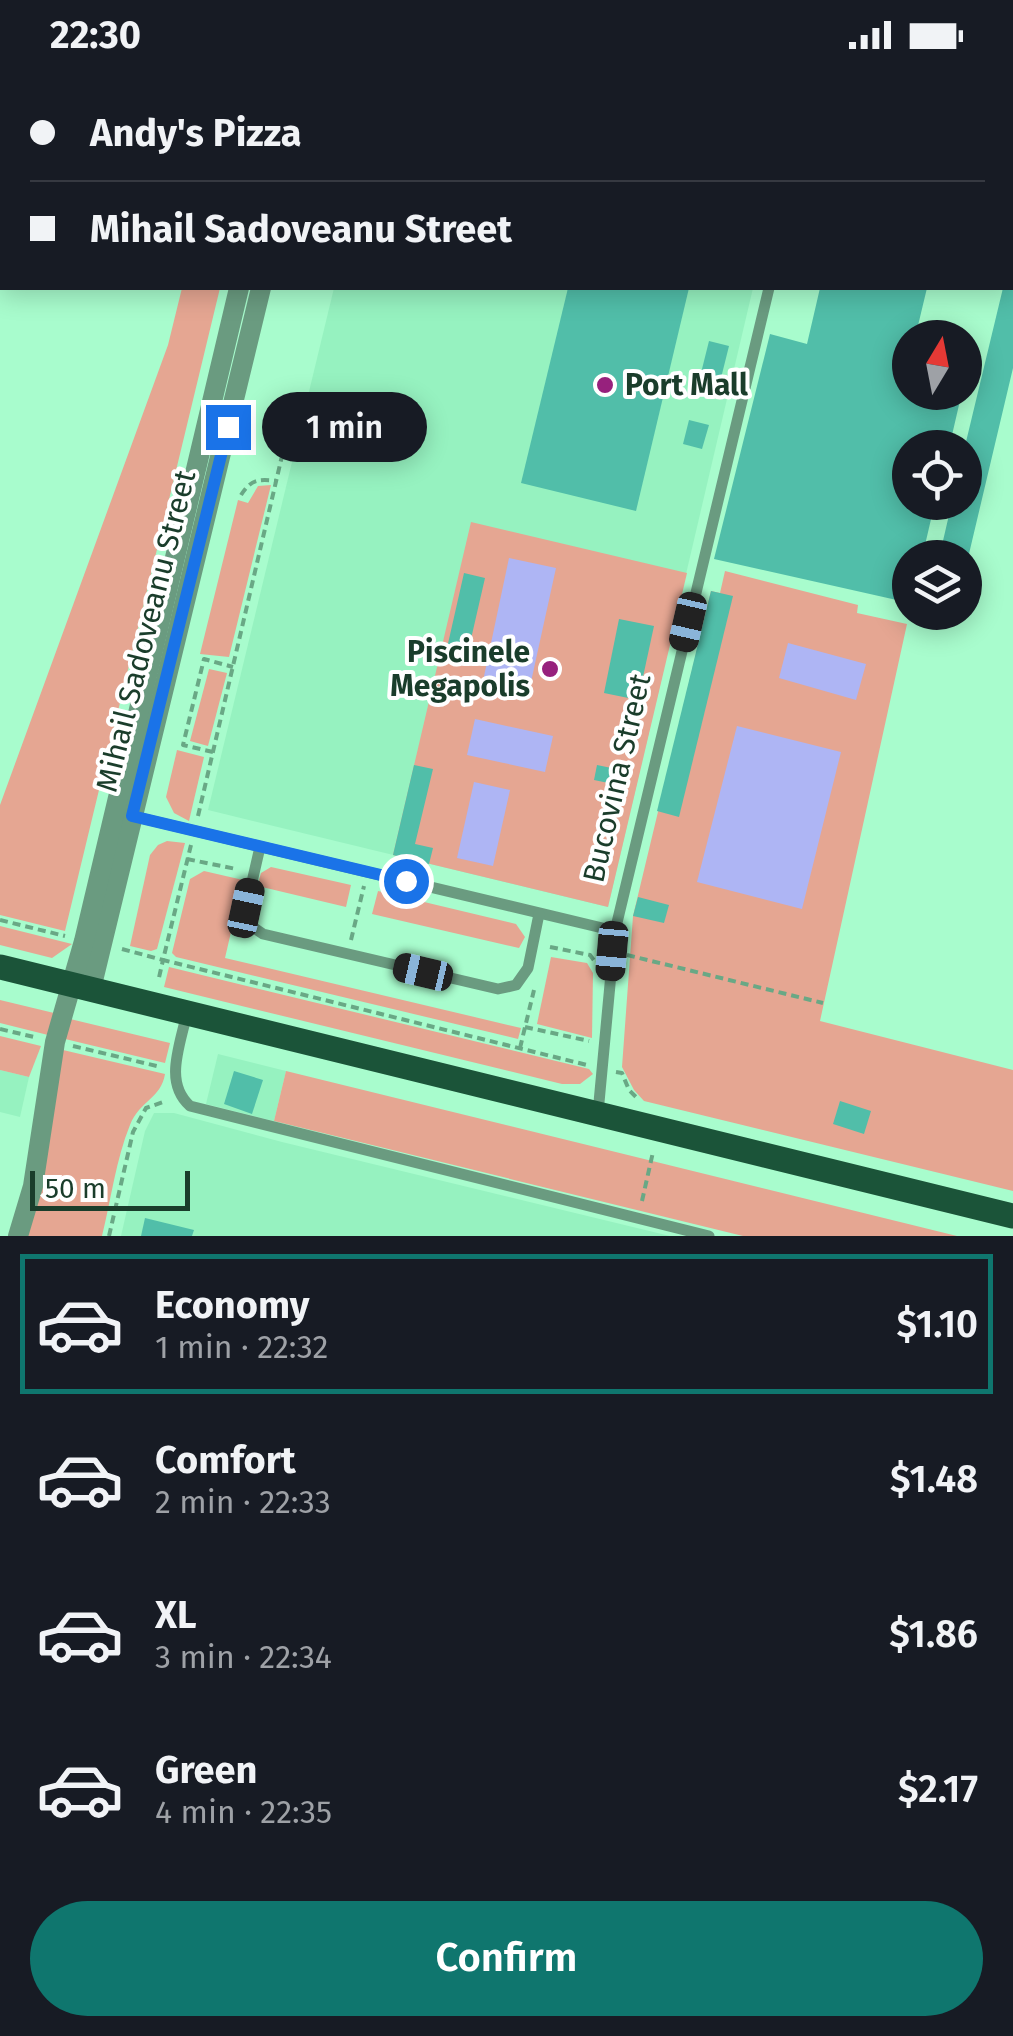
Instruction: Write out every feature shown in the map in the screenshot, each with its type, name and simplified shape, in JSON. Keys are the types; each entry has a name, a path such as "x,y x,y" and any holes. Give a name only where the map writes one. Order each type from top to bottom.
{"main road":[{"path":"0,967 1013,1216"}],"street":[{"name":"Mihail Sadoveanu Street","path":"18,1236 33,1186 55,1042 82,987 93,942 239,290"},
{"name":"Mihail Sadoveanu Street","path":"123,814 260,290"}],"lane":[{"name":"Bucovina Street","path":"598,1113 615,931 768,290"},
{"path":"123,814 615,931"},
{"path":"260,847 246,908 247,923 263,934 498,989 516,985 528,968 539,914"},
{"path":"188,1012 174,1083 190,1106 709,1236"}],"path":[{"path":"163,960 285,443"},
{"path":"242,496 249,483 258,479 277,481"},
{"path":"213,752 183,745 204,659 233,666"},
{"path":"187,858 253,873"},
{"path":"348,954 367,872"},
{"path":"0,920 592,1067 594,1054"},
{"path":"533,944 590,956 598,965"},
{"path":"612,951 823,1003"},
{"path":"520,1048 538,978"},
{"path":"525,1026 595,1042"},
{"path":"0,1029 175,1070"},
{"path":"108,1236 140,1117 146,1108 180,1096"},
{"path":"656,1223 642,1208 642,1197 658,1128"}],"shaded area":[{"path":"182,290 220,290 65,931 0,915 0,805 168,345"},
{"name":"Port Mall","path":"334,290 753,290 608,907 208,810"},
{"path":"271,485 229,657 200,654 238,500 248,503 258,486"},
{"name":"Piscinele Megapolis","path":"471,522 687,573 608,907 393,855"},
{"path":"725,571 858,605 857,613 892,621 892,630 906,630 820,1021 1013,1070 1013,1191 644,1101 622,1067 633,916 711,591 720,593"},
{"path":"209,669 227,673 208,746 190,741"},
{"path":"177,750 204,757 189,821 174,813 166,797"},
{"path":"167,841 185,843 157,949 130,946 150,855"},
{"path":"271,867 351,885 346,907 262,887 261,873"},
{"path":"204,871 243,880 225,958 521,1028 518,1039 176,957 172,953 190,879"},
{"path":"378,891 516,924 525,937 519,948 372,914"},
{"path":"0,926 72,944 52,958 0,945"},
{"path":"551,957 587,963 593,973 592,1038 537,1024"},
{"path":"169,967 589,1069 593,1074 580,1084 562,1084 164,987"},
{"path":"0,1000 54,1013 48,1035 0,1023"},
{"path":"66,1018 170,1043 165,1063 61,1038"},
{"path":"0,1036 41,1046 29,1077 0,1070"},
{"path":"63,1050 165,1074 159,1089 130,1125 102,1236 27,1236"},
{"path":"218,1054 286,1071 274,1121 206,1104"},
{"path":"0,1070 29,1077 20,1117 0,1112"},
{"path":"286,1071 957,1236 743,1236 274,1121"},
{"path":"154,1113 174,1113 670,1236 121,1236 145,1131"}],"water":[{"path":"509,558 556,568 529,691 483,681"},
{"path":"788,643 866,664 856,700 779,678"},
{"path":"475,719 553,736 545,772 467,755"},
{"path":"737,726 841,752 802,909 697,882"},
{"path":"474,782 510,790 493,866 457,858"}],"building":[{"name":"Port Mall","path":"568,290 689,290 636,511 521,483"},
{"path":"820,290 927,290 919,320 892,320 892,410 958,410 953,430 892,430 892,520 931,520 926,540 892,540 892,599 714,559 770,334 807,344"},
{"path":"1003,290 1013,290 1013,368 982,499 982,430 969,430 974,410 982,410 982,375"},
{"path":"709,341 729,346 721,378 701,373"},
{"path":"689,420 709,425 702,449 683,444"},
{"path":"948,520 977,520 972,540 943,540"},
{"path":"464,573 485,578 468,652 447,648"},
{"path":"711,591 733,596 679,817 657,811"},
{"path":"619,619 654,626 638,700 604,693"},
{"path":"414,765 433,769 415,844 433,848 429,864 393,855"},
{"path":"597,765 621,770 618,785 594,780"},
{"path":"638,897 669,905 664,923 633,916"},
{"path":"234,1071 263,1080 252,1114 224,1104"},
{"path":"840,1101 871,1111 864,1134 833,1124"},
{"path":"145,1218 194,1230 192,1236 141,1236"}],"place":[{"name":"Port Mall","path":"605,385"},
{"name":"Piscinele Megapolis","path":"550,669"}],"route":[{"path":"228,427 132,816 406,881"}]}
